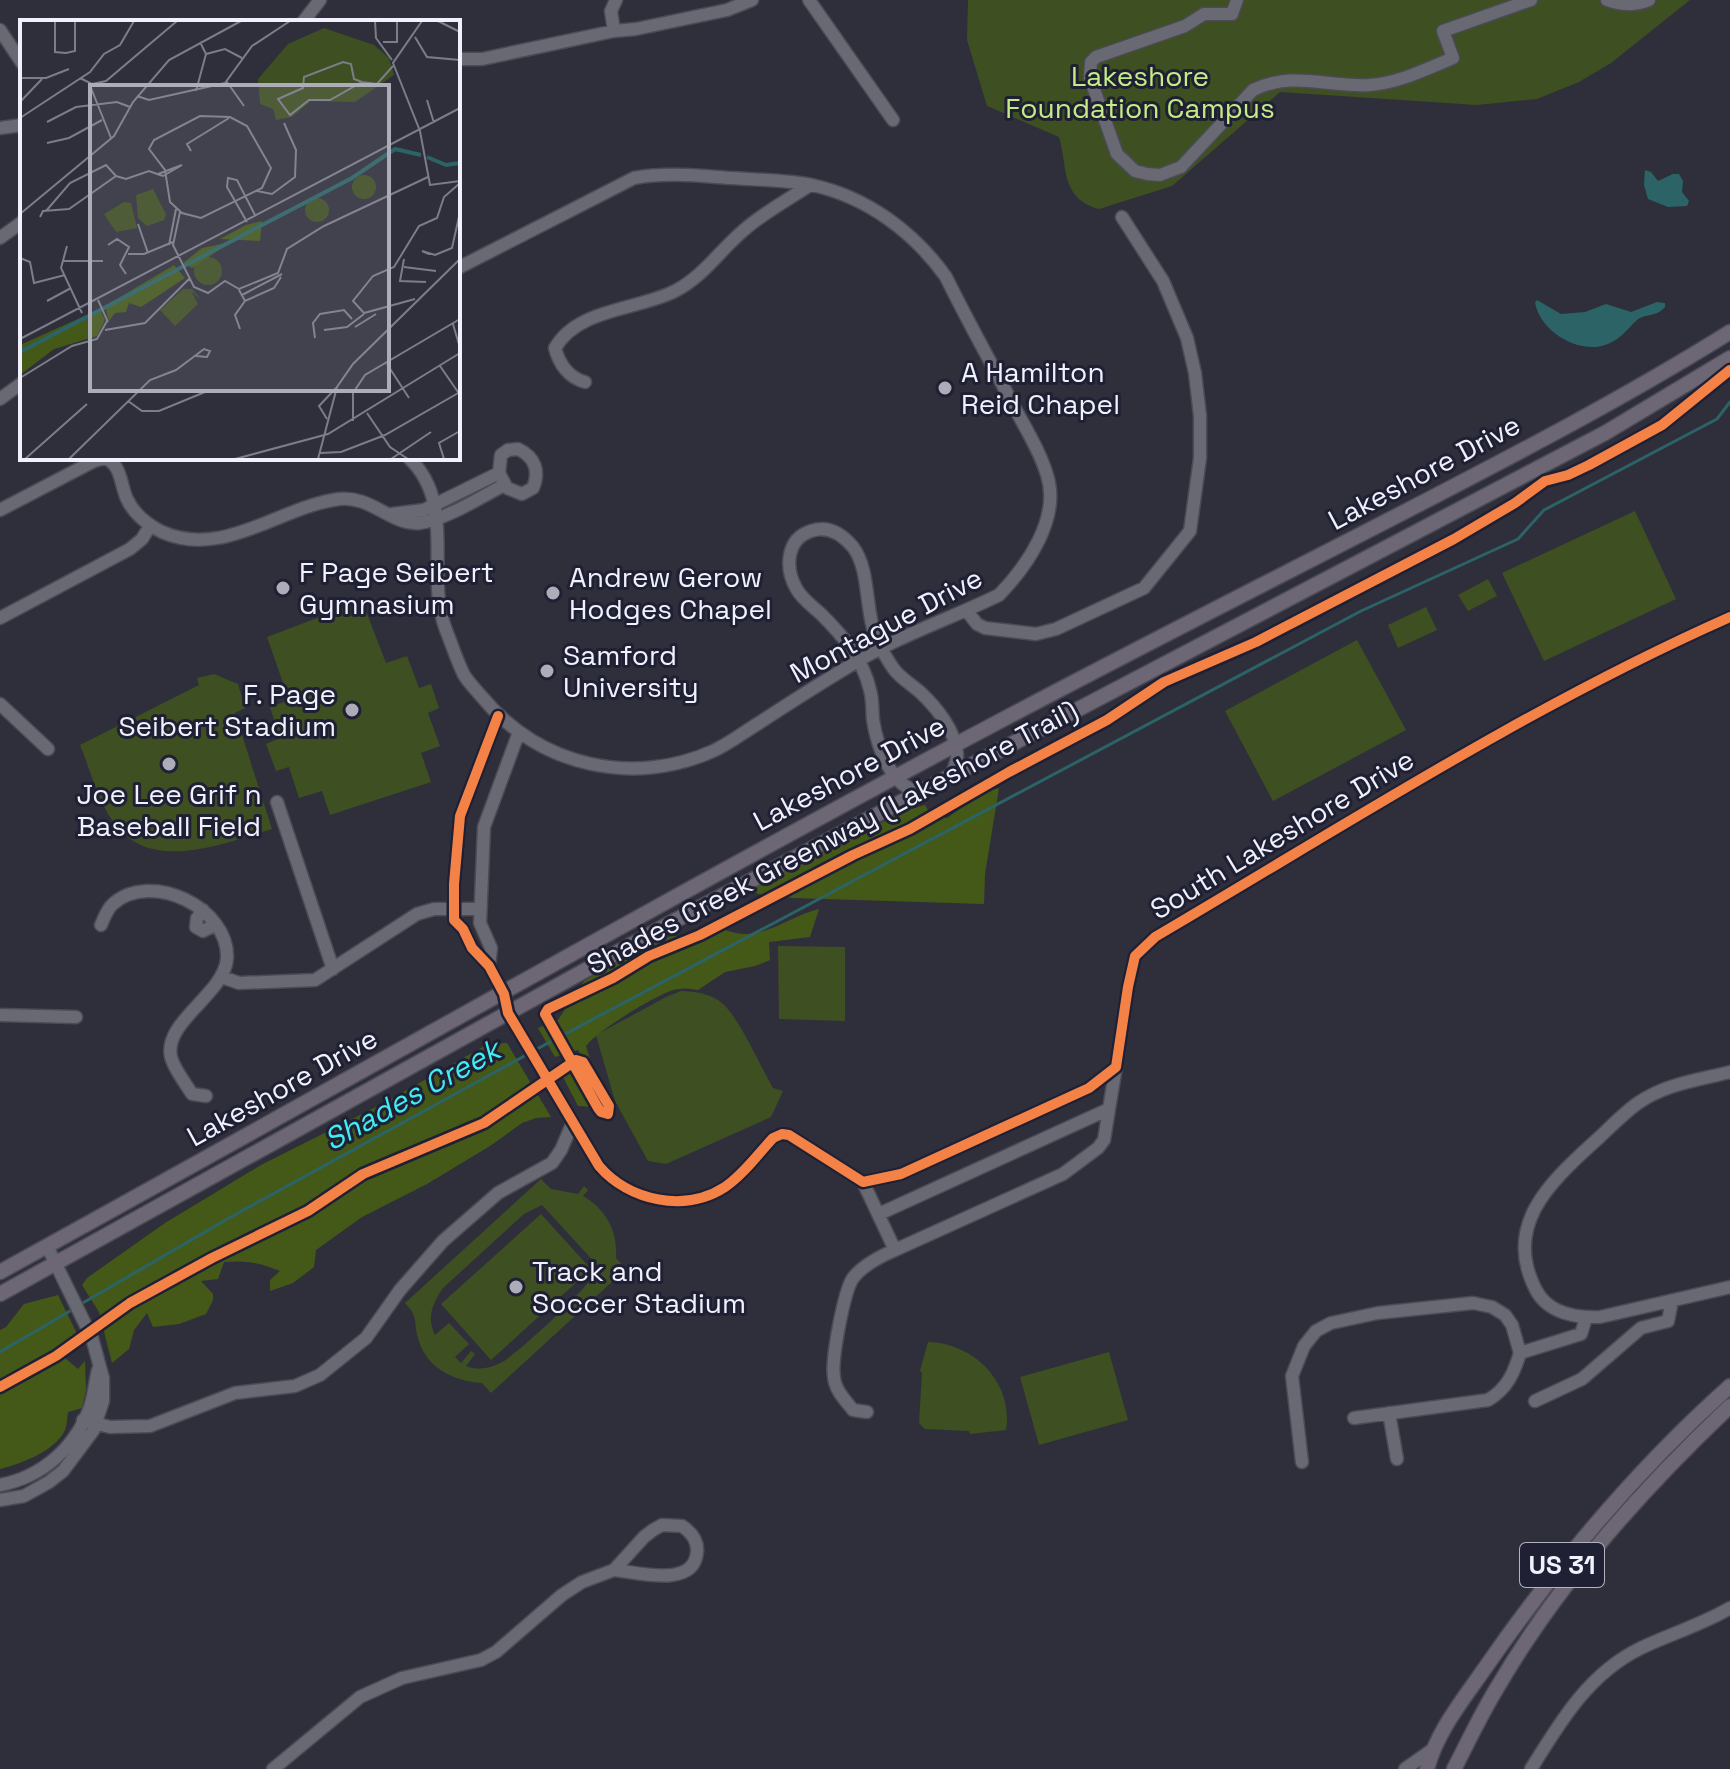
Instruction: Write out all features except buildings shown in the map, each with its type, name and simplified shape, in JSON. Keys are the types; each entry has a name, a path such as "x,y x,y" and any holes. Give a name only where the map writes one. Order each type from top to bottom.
{"main road":[{"name":"Lakeshore Drive","path":"0,1272 504,994 618,927 955,745 1660,376 1730,332"},
{"name":"Lakeshore Drive","path":"0,1294 508,1013 920,791 1605,433 1730,358"},
{"path":"1660,376 1670,394"},
{"name":"US 31","path":"1427,1769 1432,1750 1451,1717 1539,1594 1618,1497 1697,1415 1730,1386"},
{"name":"US 31","path":"1454,1769 1497,1688 1547,1612 1619,1520 1730,1406"}],"street":[{"path":"305,20 320,0"},
{"path":"614,31 611,11 616,0"},
{"path":"460,59 482,59 636,29 727,10 752,0"},
{"path":"809,0 893,120"},
{"path":"1237,0 1232,14 1204,14 1185,26 1096,57 1091,62 1090,78 1117,154 1135,171 1160,175 1181,167 1253,90 1268,83 1282,79 1367,85 1387,83 1453,58 1443,31 1531,0"},
{"path":"1607,0 1617,4 1649,0"},
{"path":"0,30 20,60"},
{"path":"0,128 20,125"},
{"name":"Montague Drive","path":"411,460 424,475 431,490 436,512 437,590 442,618 465,677 498,716 530,741 573,760 617,769 642,770 678,764 715,750 859,660 999,595 1042,536 1048,514 1048,478 1035,447 946,277 931,255 911,235 881,214 831,191 810,185 653,174 634,178 460,267"},
{"path":"585,382 577,380 558,361 555,348 561,338 587,321 669,294 689,283 707,269 744,229 810,185"},
{"path":"967,611 980,626 1036,634 1056,629 1144,588 1190,531 1200,458 1200,416 1195,373 1187,338 1163,281 1122,217"},
{"path":"0,238 20,223"},
{"path":"0,399 20,384"},
{"path":"0,510 98,460"},
{"path":"108,460 118,468 127,499 150,526 180,538 208,541 226,538 305,508 343,499 367,502 404,522 412,523 501,479"},
{"path":"0,618 130,549 142,539 150,526"},
{"path":"920,791 910,791 896,778 878,739 870,690 859,660 796,588 791,574 790,551 796,540 810,531 836,532 858,555 872,627 892,667 932,703 955,745 957,759 950,777"},
{"name":"South Lakeshore Drive","path":"867,1412 853,1410 836,1385 833,1365 851,1281 870,1263 1063,1174 1098,1148 1104,1140 1135,956 1155,937 1357,815 1545,707 1660,648 1730,617"},
{"path":"0,704 48,749"},
{"path":"498,716 460,816 454,920 463,929 472,948 489,966 504,994 508,1013 607,1176 647,1198 681,1201 703,1197 724,1188 773,1138 782,1134 796,1139 863,1182 895,1250"},
{"path":"489,966 491,948 480,923 485,822 519,732"},
{"path":"277,802 333,969"},
{"path":"101,925 112,904 146,891 165,893 203,910 223,937 227,951 222,977 183,1023 172,1042 171,1057 192,1094 206,1096"},
{"path":"222,977 239,983 315,980 417,914 434,909 480,909"},
{"path":"463,929 480,923"},
{"path":"0,1015 76,1017"},
{"path":"863,1182 901,1174 930,1161 1089,1088 1116,1067"},
{"path":"1730,1072 1665,1087 1637,1104 1543,1192 1530,1216 1525,1247 1529,1277 1539,1296 1562,1313 1586,1318 1730,1287"},
{"path":"879,1214 1109,1109"},
{"path":"90,1422 127,1427 150,1426 235,1393 295,1386 320,1375 366,1338 400,1290 443,1241 498,1193 552,1163 561,1150 571,1118"},
{"path":"47,1246 89,1328 103,1378 103,1398 113,1417 127,1427"},
{"path":"1535,1401 1582,1379 1641,1328 1668,1321 1672,1301"},
{"path":"1302,1462 1292,1376 1304,1346 1316,1331 1331,1323 1378,1313 1473,1303 1492,1307 1505,1315 1512,1325 1520,1353 1514,1374 1497,1395 1488,1400 1354,1418"},
{"path":"1520,1353 1581,1334 1586,1318"},
{"path":"90,1422 98,1367"},
{"path":"0,1500 24,1496 37,1490 60,1464 103,1398"},
{"path":"1389,1413 1397,1459"},
{"path":"0,1485 60,1464"},
{"path":"273,1769 360,1697 402,1678 481,1660 496,1652 571,1589 614,1570 644,1537 662,1525 682,1526 695,1540 695,1560 680,1574 614,1570"},
{"path":"1531,1769 1576,1700 1593,1680 1640,1648 1728,1614"},
{"path":"1405,1769 1432,1750"}],"green space":[{"name":"Lakeshore Foundation Campus","path":"968,0 1690,0 1611,63 1579,82 1537,99 1477,105 1280,92 1172,186 1099,209 1086,204 1072,189 1059,137 987,106 967,40"},
{"path":"1635,511 1676,599 1544,661 1502,573"},
{"path":"1488,579 1497,596 1468,611 1458,595"},
{"name":"F. Page Seibert Stadium","path":"362,601 386,663 407,656 419,688 431,684 439,708 428,713 440,746 421,753 431,782 330,815 322,791 299,798 289,767 276,771 266,744 280,738 270,707 289,700 267,637"},
{"path":"1426,607 1437,630 1398,648 1388,625"},
{"path":"1357,640 1406,730 1273,801 1225,711"},
{"name":"Joe Lee Grif n Baseball Field","path":"214,674 238,684 245,708 235,713 272,829 187,851 145,847 127,837 112,820 80,745 199,685 197,678"},
{"path":"999,788 985,874 984,904 793,898 765,896 750,890 904,811 925,805 929,812 947,818 982,793"},
{"path":"819,909 810,937 769,942 770,960 725,972 698,990 673,990 653,999 592,1040 586,1046 590,1059 582,1057 578,1050 555,1057 538,1028 558,1020 584,981 647,944 672,936 701,938 723,929 736,933 760,932"},
{"path":"778,946 845,947 845,1021 779,1019"},
{"path":"681,991 703,994 723,1004 743,1031 773,1088 783,1091 771,1117 666,1164 648,1161 615,1101 596,1035"},
{"path":"507,1043 551,1117 522,1123 427,1184 362,1217 316,1250 314,1267 293,1283 270,1291 270,1280 280,1271 253,1263 224,1262 218,1279 201,1281 213,1294 206,1314 179,1324 153,1327 147,1313 134,1330 129,1349 112,1363 99,1312 82,1285 87,1278 165,1223 261,1165 384,1103 488,1044"},
{"path":"571,1068 578,1080 591,1082 604,1102 593,1107 578,1106 561,1073"},
{"path":"541,1179 551,1189 578,1194 584,1186 588,1190 583,1196 609,1222 615,1239 616,1258 626,1269 491,1393 482,1383 451,1376 434,1365 422,1348 414,1316 405,1303","holes":["542,1205 599,1267 555,1317 524,1346 494,1366 480,1369 466,1366 475,1354 471,1351 461,1363 455,1357 469,1344 449,1323 435,1335 432,1328 432,1310 443,1288 524,1214"]},
{"name":"Track and Soccer Stadium","path":"541,1214 591,1269 491,1360 441,1304"},
{"path":"58,1295 82,1344 65,1358 78,1369 85,1361 86,1390 82,1408 68,1412 65,1430 52,1446 0,1469 0,1330 24,1304"},
{"path":"928,1342 961,1350 987,1369 1004,1397 1006,1430 970,1434 969,1431 925,1429 919,1423 920,1371"},
{"path":"1109,1352 1128,1420 1039,1445 1020,1377"}],"shaded area":[{"path":"1645,170 1658,181 1679,174 1683,181 1682,192 1689,201 1687,206 1668,207 1648,199 1644,185"},
{"path":"1537,300 1561,314 1585,312 1606,304 1631,312 1657,302 1665,303 1665,307 1658,313 1637,320 1613,342 1585,347 1552,331 1538,313"}],"waterway":[{"name":"Shades Creek","path":"535,1050 1361,611 1518,539 1544,510 1717,419 1730,402"},
{"name":"Shades Creek","path":"81,1304 229,1218 528,1054"},
{"name":"Shades Creek","path":"0,1352 75,1308"}],"cycle path":[{"name":"Shades Creek Greenway (Lakeshore Trail)","path":"0,1387 56,1356 130,1303 308,1211 363,1174 484,1123 569,1065 576,1060 583,1062 609,1106 608,1114 598,1108 545,1014 548,1009 613,978 649,956 700,935 853,855 910,829 1107,720 1164,682 1256,642 1454,539 1515,503 1545,481 1589,465 1662,425 1730,370"},
{"path":"498,716 460,816 454,920 463,929 472,948 489,966 504,994 508,1013 599,1166 611,1178 642,1195 675,1201 693,1200 732,1182 773,1138 782,1134 789,1135 863,1182 901,1174 1089,1088 1116,1067 1135,956 1155,937 1510,728 1655,652 1730,617"}],"place":[{"name":"A Hamilton Reid Chapel","path":"945,388"},
{"name":"F Page Seibert Gymnasium","path":"283,588"},
{"name":"Andrew Gerow Hodges Chapel","path":"553,593"},
{"name":"Samford University","path":"547,671"},
{"name":"F. Page Seibert Stadium","path":"352,710"},
{"name":"Joe Lee Grif n Baseball Field","path":"169,764"},
{"name":"Track and Soccer Stadium","path":"516,1287"}]}
